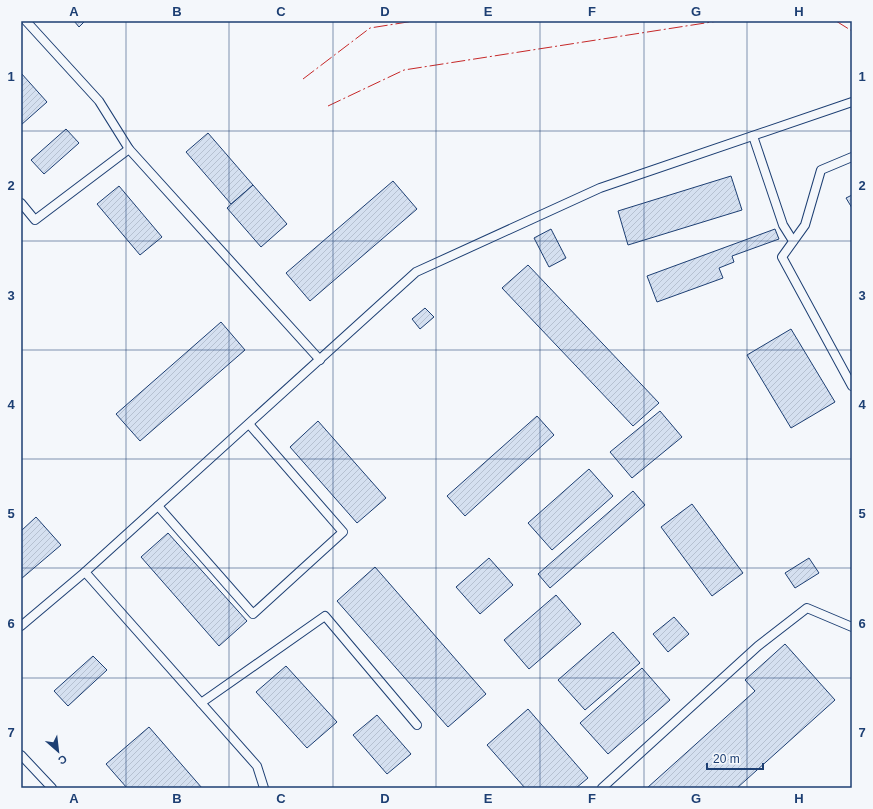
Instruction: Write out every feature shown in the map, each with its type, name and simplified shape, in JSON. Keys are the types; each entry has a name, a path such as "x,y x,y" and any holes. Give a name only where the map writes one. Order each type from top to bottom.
{"lane":[{"path":"26,21 99,101 129,149 320,360"},
{"path":"21,626 85,572 416,272 600,188 852,102"},
{"path":"753,136 783,225 793,241"},
{"path":"21,203 36,220 129,149"},
{"path":"852,157 821,170 805,225 782,257 852,386"},
{"path":"158,506 252,614 343,532 249,424"},
{"path":"85,572 257,766 264,788"},
{"path":"602,788 758,646 807,608 852,627"},
{"path":"201,703 325,616 417,725"},
{"path":"21,755 52,788"}],"building":[{"path":"74,21 85,21 79,27"},
{"path":"21,73 47,102 21,125"},
{"path":"66,129 79,143 44,174 31,160"},
{"path":"208,133 253,185 231,204 186,152"},
{"path":"731,176 742,210 628,245 618,211"},
{"path":"393,181 417,209 310,301 286,273"},
{"path":"253,185 287,224 261,247 227,208"},
{"path":"119,186 162,237 140,255 97,204"},
{"path":"852,195 852,208 846,198"},
{"path":"551,229 566,258 549,267 534,238"},
{"path":"775,229 779,239 732,256 734,262 719,268 723,278 657,302 647,276"},
{"path":"528,265 659,403 633,426 502,288"},
{"path":"425,308 434,317 420,329 412,319"},
{"path":"221,322 245,350 140,441 116,414"},
{"path":"791,329 835,402 791,428 747,355"},
{"path":"660,411 682,437 632,478 610,452"},
{"path":"537,416 554,435 465,516 447,496"},
{"path":"318,421 386,498 357,523 290,447"},
{"path":"589,469 613,496 552,550 528,523"},
{"path":"633,491 645,505 550,588 538,574"},
{"path":"692,504 743,573 712,596 661,527"},
{"path":"36,517 61,545 21,579 21,531"},
{"path":"168,533 247,621 219,646 141,557"},
{"path":"489,558 513,585 480,614 456,587"},
{"path":"809,558 819,573 795,588 785,573"},
{"path":"375,567 486,694 448,727 337,601"},
{"path":"556,595 581,624 529,669 504,640"},
{"path":"674,617 689,634 668,652 653,634"},
{"path":"613,632 640,663 585,710 558,680"},
{"path":"785,644 835,700 737,788 647,788 755,691 745,680"},
{"path":"93,656 107,670 68,706 54,691"},
{"path":"286,666 337,722 307,748 256,692"},
{"path":"642,668 670,700 608,754 580,723"},
{"path":"528,709 588,778 576,788 525,788 487,745"},
{"path":"377,715 411,754 387,774 353,735"},
{"path":"149,727 202,788 127,788 106,764"}],"power":[{"path":"303,79 370,28 414,21"},
{"path":"328,106 404,70 718,21"},
{"path":"836,21 852,31"}]}
